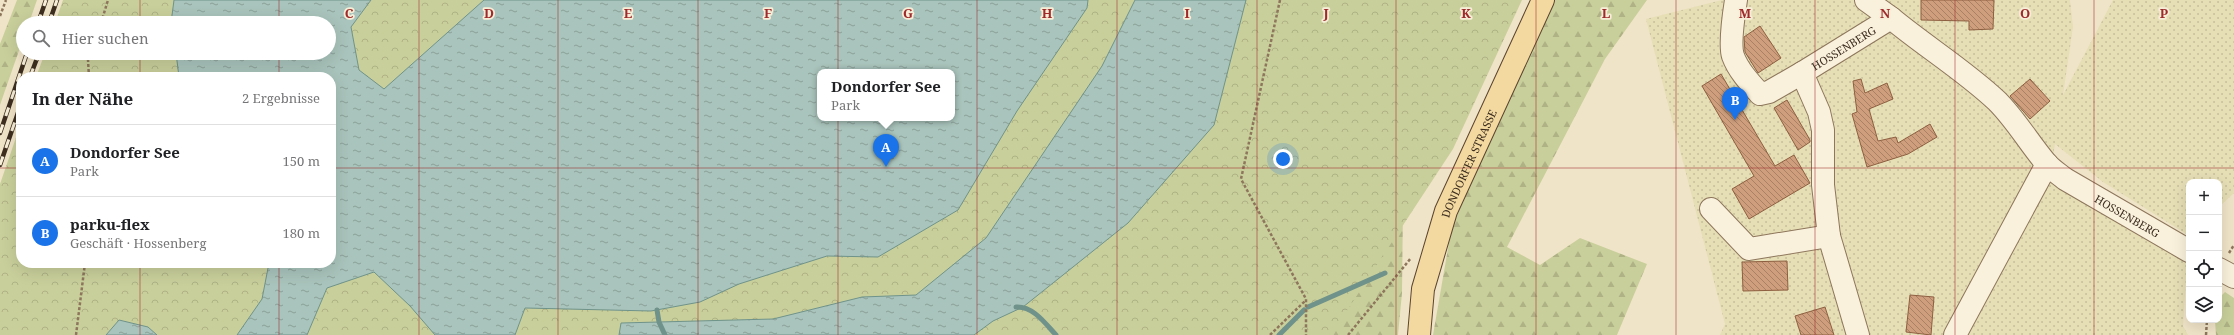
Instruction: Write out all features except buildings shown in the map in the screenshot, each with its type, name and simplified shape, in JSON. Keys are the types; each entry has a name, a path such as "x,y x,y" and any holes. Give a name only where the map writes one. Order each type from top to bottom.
{"main road":[{"name":"DONDORFER STRASSE","path":"1419,335 1423,289 1446,211 1543,0"}],"street":[{"path":"1736,0 1733,24 1732,55 1747,80 1760,94 1769,92 1802,73"},
{"path":"1866,0 1891,18"},
{"name":"HOSSENBERG","path":"1858,335 1829,236 1823,185 1824,130 1819,112 1802,73 1891,18 1924,45 1962,71 1998,102 2025,133 2047,164 2065,179 2186,249"},
{"path":"1955,335 2047,164"},
{"path":"1711,208 1749,249 1829,236"},
{"path":"2222,271 2234,277"}],"path":[{"path":"0,16 6,0"},
{"path":"103,16 108,0"},
{"path":"1280,0 1242,179 1306,299 1306,335"},
{"path":"88,60 89,72"},
{"path":"1348,335 1412,256"},
{"path":"76,335 84,268"},
{"path":"1270,335 1306,299"},
{"path":"2206,335 2207,323"}],"shaded area":[{"path":"1722,0 2070,0 2073,27 2063,95 2113,0 2234,0 2234,193 2222,204 2222,179 2186,179 2186,234 2103,182 2055,144 2049,180 2186,262 2183,326 2188,335 1720,335 1725,324 1646,19"}],"green space":[{"path":"17,0 37,0 31,16 16,16 16,59 0,105 0,44"},
{"path":"63,0 1522,0 1453,149 1331,335 0,335 0,184 16,138 16,268 336,268 336,72 38,72 42,60 336,60 336,16 57,16"},
{"path":"1553,0 1647,0 1605,59 1507,247 1540,265 1580,238 1647,264 1617,335 1433,335 1451,231 1483,150"},
{"path":"1403,208 1402,293 1398,335 1266,335"},
{"path":"2225,292 2234,298 2234,335 2216,335 2215,323 2222,323 2222,295"}],"water":[{"path":"174,0 371,0 351,27 359,70 384,89 484,0 1088,0 1087,8 1017,111 958,210 878,257 827,256 739,284 700,302 651,311 525,308 515,335 435,335 410,306 374,272 327,288 307,335 237,335 262,299 268,268 336,268 336,72 178,72 177,60 336,60 336,16 172,16"},
{"path":"1135,0 1246,0 1214,125 1128,223 1023,307 993,321 974,335 619,335 621,323 773,319 862,297 916,295 986,238 1102,66"},
{"path":"119,320 148,327 157,335 106,335"}],"waterway":[{"path":"1308,307 1385,273"},
{"path":"1016,307 1022,307 1033,312 1056,335"},
{"path":"657,310 659,322 665,335"},
{"path":"1279,335 1304,310"}],"railway":[{"path":"40,16 46,0"},
{"path":"51,16 57,0"},
{"path":"21,72 25,60"},
{"path":"32,72 36,60"},
{"path":"0,133 16,86"},
{"path":"0,165 16,119"}],"place":[{"name":"parku-flex","path":"1735,120"},
{"name":"Dondorfer See","path":"886,167"}]}
